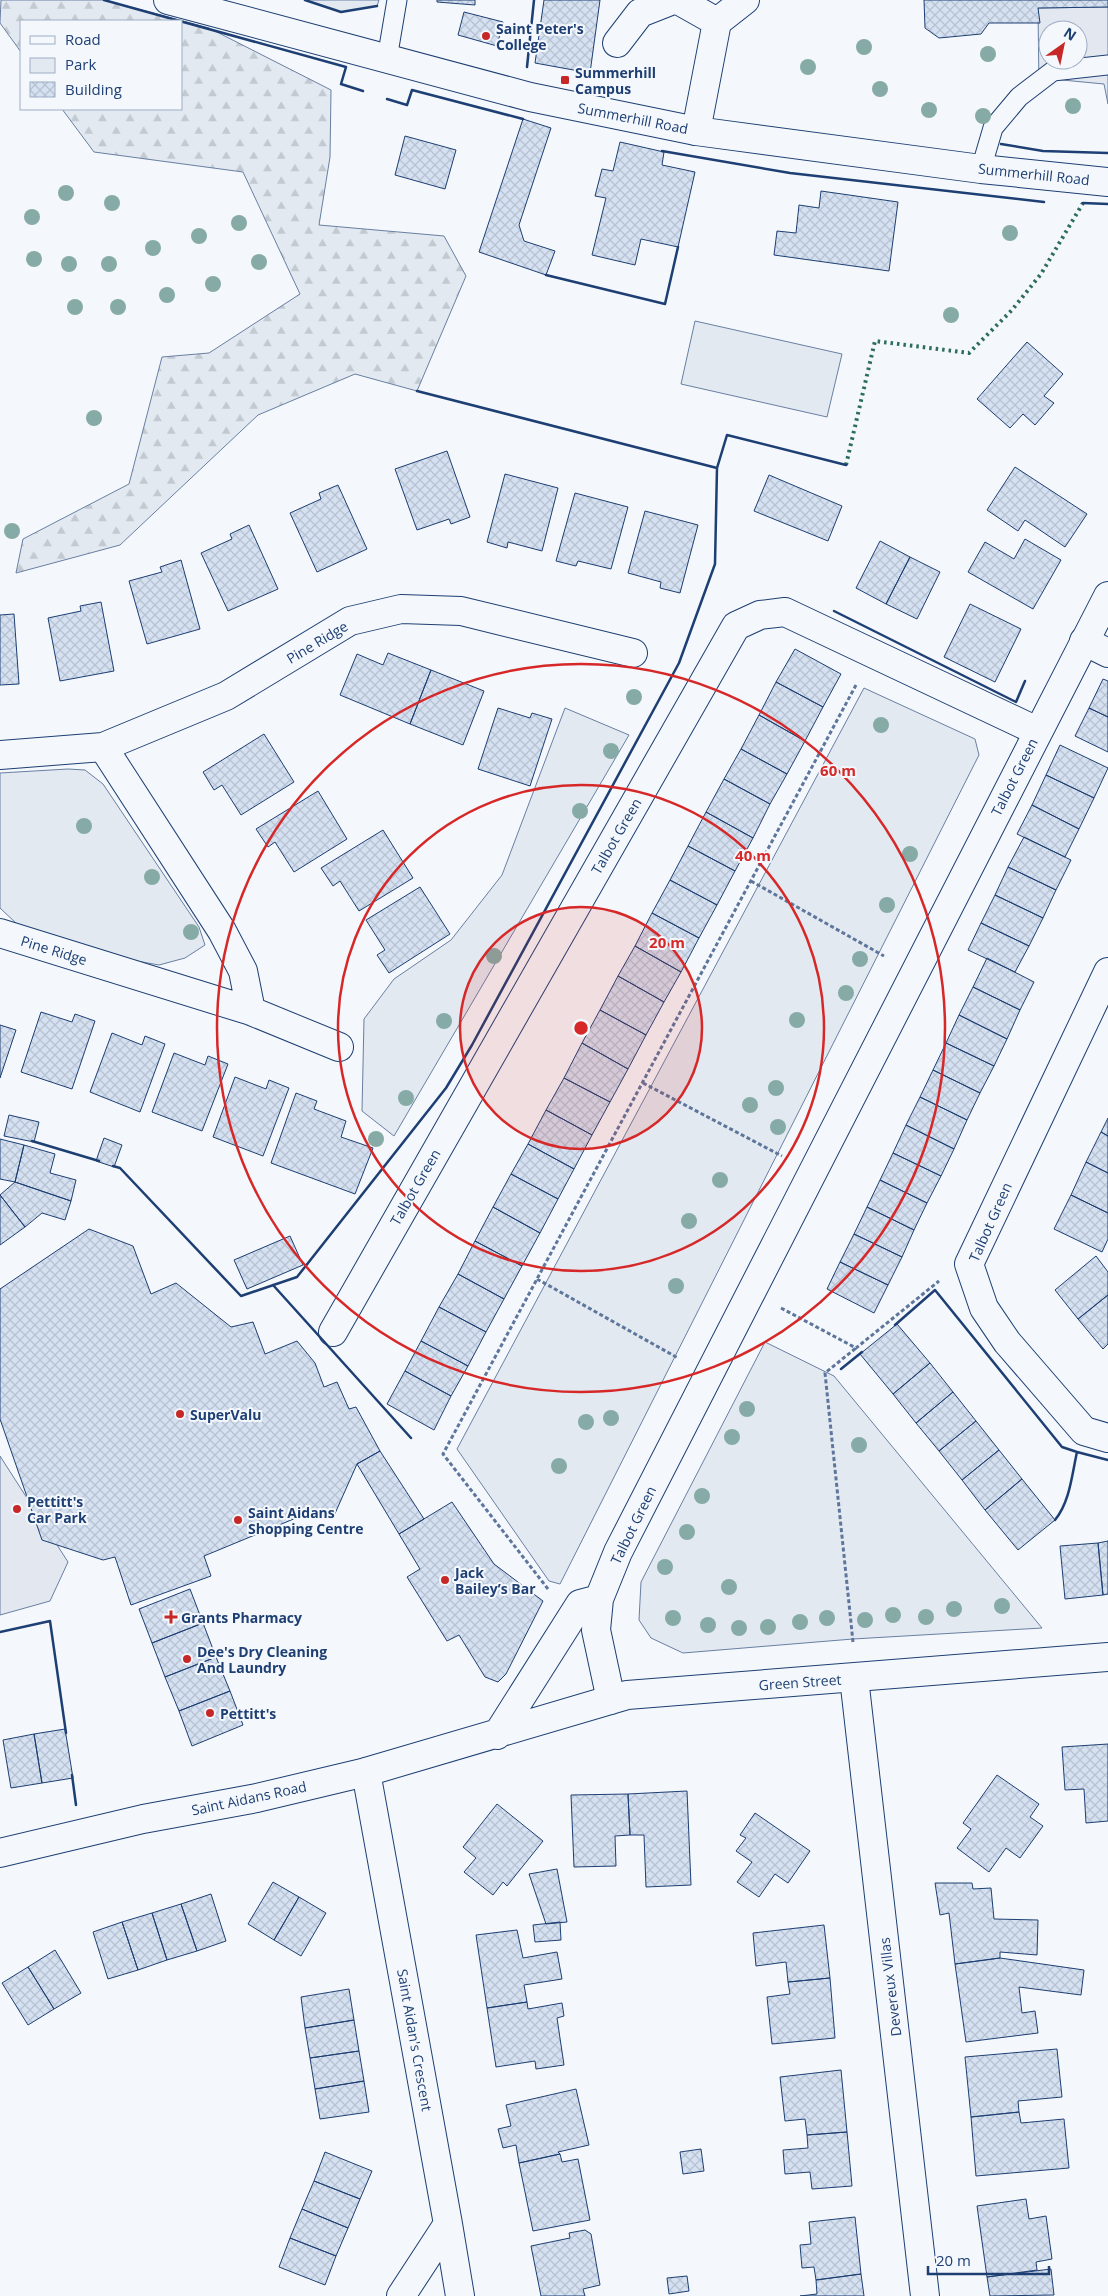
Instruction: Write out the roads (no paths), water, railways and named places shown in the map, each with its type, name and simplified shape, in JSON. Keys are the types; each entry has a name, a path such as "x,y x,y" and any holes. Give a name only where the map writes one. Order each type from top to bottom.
{"street":[{"name":"Summerhill Road","path":"168,0 530,97 696,131 981,169 1108,182"},
{"path":"617,43 640,13 673,0"},
{"path":"678,0 717,22"},
{"path":"696,131 717,22 745,0"},
{"name":"Talbot Green","path":"611,1700 596,1630 599,1599 618,1552 1037,731 1096,647 1108,596"},
{"name":"Pine Ridge","path":"0,755 103,747 226,696 350,621 401,609 461,611 634,653"},
{"name":"Talbot Green","path":"333,1332 736,626 760,615 785,612 1037,731"},
{"path":"103,747 222,931 243,971 251,1011"},
{"name":"Pine Ridge","path":"0,933 251,1011 339,1047"},
{"name":"Talbot Green","path":"1108,972 969,1264 984,1308 1007,1342 1084,1431 1108,1438"},
{"path":"497,1735 580,1604 599,1599"},
{"name":"Green Street","path":"497,1735 627,1695 1108,1657"},
{"name":"Devereux Villas","path":"854,1678 925,2296"},
{"name":"Saint Aidans Road","path":"0,1853 143,1819 257,1798 366,1772 497,1735"},
{"name":"Saint Aidan's Crescent","path":"366,1772 448,2224"},
{"path":"400,2296 448,2224"},
{"path":"448,2224 460,2296"}],"lane":[{"path":"386,59 398,0"},
{"path":"981,169 993,128 1019,97 1053,71 1108,65"}],"place":[{"name":"Saint Peter's College","path":"486,36"},
{"name":"Summerhill Campus","path":"565,80"},
{"name":"SuperValu","path":"180,1414"},
{"name":"Pettitt's Car Park","path":"17,1509"},
{"name":"Saint Aidans Shopping Centre","path":"238,1520"},
{"name":"Jack Bailey’s Bar","path":"445,1580"},
{"name":"Grants Pharmacy","path":"171,1617"},
{"name":"Dee's Dry Cleaning And Laundry","path":"187,1659"},
{"name":"Pettitt's","path":"210,1713"}]}
